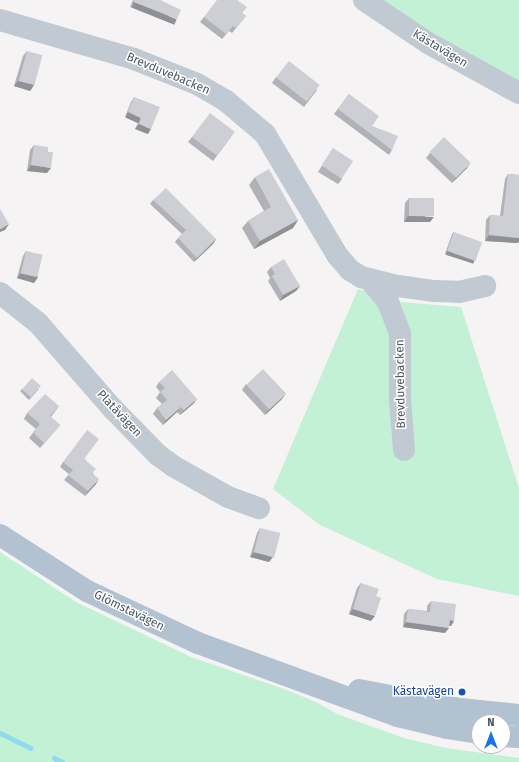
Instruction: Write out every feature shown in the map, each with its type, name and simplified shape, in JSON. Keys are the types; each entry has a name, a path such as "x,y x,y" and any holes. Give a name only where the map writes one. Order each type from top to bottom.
{"main road":[{"name":"Glömstavägen","path":"0,535 64,578 118,607 198,643 398,716 447,728 471,732"},
{"name":"Glömstavägen","path":"268,669 402,700 519,715"}],"street":[{"name":"Kästavägen","path":"364,0 428,43 519,93"},
{"name":"Brevduvebacken","path":"0,20 134,59 197,84 225,100 265,134 337,255 350,270 369,279 413,289 453,292 476,290 485,286"},
{"name":"Brevduvebacken","path":"369,279 388,302 400,334 400,400 404,450"},
{"name":"Platåvägen","path":"0,293 38,323 117,413 158,455 215,489 259,508"}],"green space":[{"path":"379,0 519,0 519,83 488,67"},
{"path":"358,289 400,302 461,307 519,488 519,596 437,579 320,525 273,489"},
{"path":"0,552 76,602 191,657 287,690 318,703 337,714 404,738 446,748 471,751 471,754 490,754 519,758 519,762 0,762"}],"building":[{"path":"134,0 160,0 181,10 177,19 134,2"},
{"path":"217,0 237,0 247,7 242,13 246,16 236,28 233,26 226,34 204,17"},
{"path":"27,51 42,55 34,85 19,81"},
{"path":"289,61 320,85 307,102 276,78"},
{"path":"349,94 379,116 372,126 398,136 392,150 338,109"},
{"path":"134,97 160,107 151,129 139,124 141,118 128,112"},
{"path":"210,113 235,132 217,156 192,137"},
{"path":"444,137 471,163 456,178 429,152"},
{"path":"34,145 48,147 48,152 53,152 51,168 31,165"},
{"path":"333,148 353,161 342,179 322,166"},
{"path":"269,169 298,220 260,241 248,221 271,207 255,177"},
{"path":"508,174 519,175 519,238 489,235 490,215 503,216"},
{"path":"166,188 216,239 197,258 178,238 186,230 153,200"},
{"path":"409,198 434,198 434,216 409,216"},
{"path":"0,209 9,224 0,229"},
{"path":"454,232 482,242 475,261 447,251"},
{"path":"26,251 43,255 37,277 21,273"},
{"path":"284,259 300,286 283,295 272,276 275,274 271,267"},
{"path":"263,369 286,394 269,410 246,385"},
{"path":"172,370 197,399 184,410 181,407 166,420 157,408 167,400 160,392 165,388 159,382"},
{"path":"32,378 41,386 31,397 22,389"},
{"path":"45,394 59,406 50,416 60,425 44,443 33,432 40,424 27,413"},
{"path":"87,430 99,439 84,459 96,469 92,473 99,479 88,491 68,475 73,470 63,462"},
{"path":"260,528 280,533 274,557 254,552"},
{"path":"361,583 379,589 376,596 381,598 375,616 353,609"},
{"path":"431,601 456,604 454,621 450,620 449,628 406,622 408,609 430,612"}],"waterway":[{"path":"0,733 31,748"},
{"path":"54,758 62,762"}],"place":[{"name":"Kästavägen","path":"462,692"}]}
